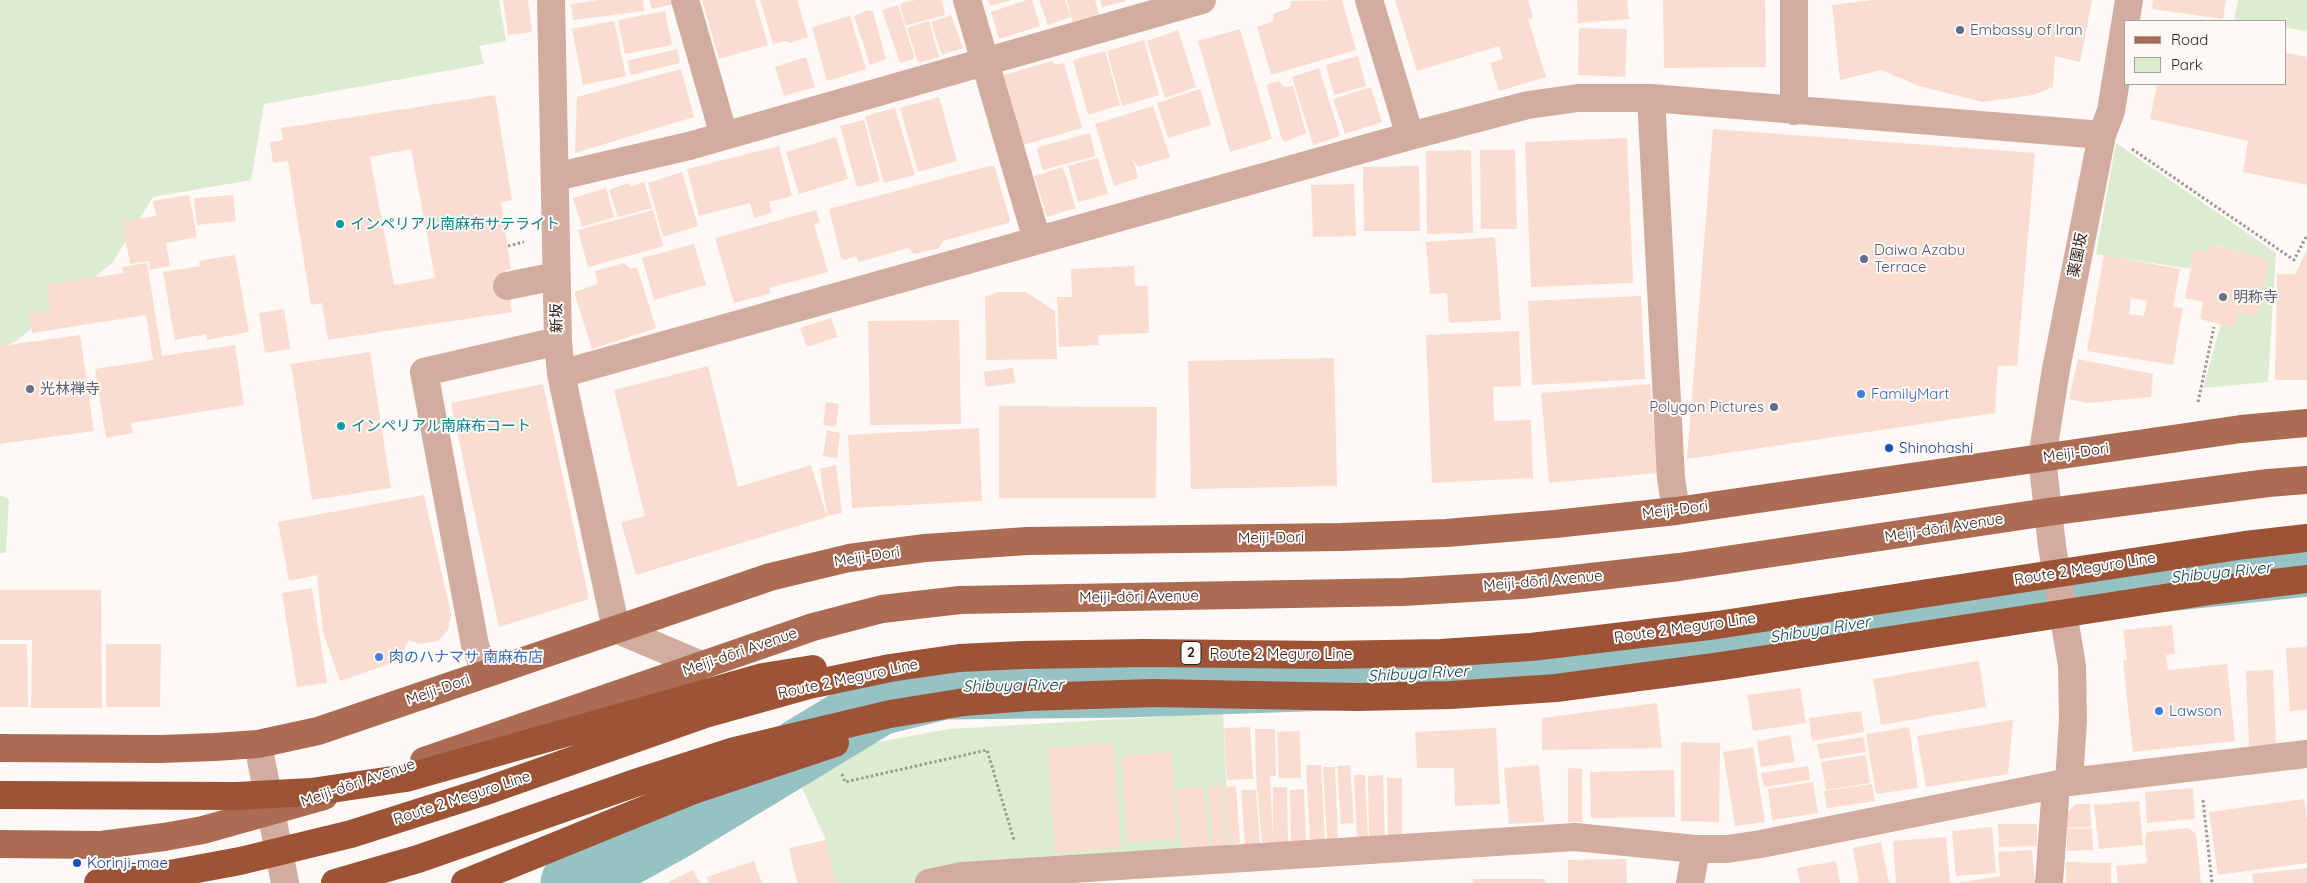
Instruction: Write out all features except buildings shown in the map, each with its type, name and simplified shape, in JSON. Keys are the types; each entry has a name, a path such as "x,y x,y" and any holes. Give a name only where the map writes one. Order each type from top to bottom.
{"highway":[{"name":"Route 2 Meguro Line","path":"98,883 159,876 240,861 351,834 483,792 706,714 809,686 890,668 959,658 1023,655 1145,653 1337,655 1441,653 1531,647 1717,625 2245,545 2307,538"},
{"path":"334,883 418,859 640,781 734,751 890,714 964,702 1028,697 1152,693 1357,697 1452,695 1556,688 1722,666 2197,592 2307,579"},
{"path":"0,795 237,796 311,792 397,780 763,677 858,662 959,658"},
{"path":"465,883 691,791 831,743 1028,697"}],"main road":[{"name":"Meiji-Dori","path":"258,744 318,731 770,577 849,558 925,548 1027,541 1342,537 1555,524 1676,511 2241,429 2307,424"},
{"name":"Meiji-dōri Avenue","path":"0,844 101,845 203,830 271,812 813,627 882,609 960,600 1403,592 1521,585 1679,568 2048,512 2268,483 2307,480"},
{"path":"0,748 160,749 258,744"}],"street":[{"name":"新坂","path":"551,0 556,276 561,374 616,630"},
{"path":"685,0 724,136"},
{"path":"967,0 1037,240"},
{"path":"555,177 724,136 985,60 1202,0"},
{"path":"1369,0 1410,136"},
{"path":"1794,0 1794,111"},
{"name":"薬園坂","path":"2126,20 2129,0"},
{"name":"薬園坂","path":"2049,883 2074,696 2072,666 2052,546 2042,458 2056,369 2102,135 2111,111 2124,31"},
{"path":"561,374 1410,136 1528,105 1578,98 1651,98 2102,135"},
{"path":"1651,98 1671,468 1676,511"},
{"path":"507,286 556,276"},
{"path":"486,673 475,644 424,372 558,342"},
{"path":"616,630 701,665"},
{"path":"258,744 286,883"},
{"path":"929,883 962,876 1574,837 1696,849 1727,849 1761,844 2062,783 2307,754"},
{"path":"1690,883 1696,849"}],"path":[{"path":"2102,135 2114,136 2294,260 2307,235"},
{"path":"2198,402 2214,327"},
{"path":"845,782 988,750 1023,872"},
{"path":"2200,767 2212,883"}],"green space":[{"path":"0,0 499,0 506,41 479,46 484,64 264,104 251,180 153,197 112,263 16,341 0,348"},
{"path":"2238,0 2307,0 2307,31 2287,28 2287,20 2234,20"},
{"path":"2116,143 2276,253 2268,382 2203,388 2221,324 2234,328 2239,312 2257,316 2270,260 2211,244 2208,253 2194,250 2190,269 2096,254"},
{"path":"0,495 9,499 6,553 0,553"},
{"path":"1223,713 1230,859 929,883 836,883 826,840 788,758 950,729"}],"waterway":[{"name":"Shibuya River","path":"573,883 671,829 879,703 944,687 1125,685 1393,676 1661,656 1920,613 2149,581 2307,564"}],"place":[{"name":"Embassy of Iran","path":"1960,30"},
{"name":"インペリアル南麻布サテライト","path":"340,224"},
{"name":"Daiwa Azabu Terrace","path":"1864,259"},
{"name":"明称寺","path":"2223,297"},
{"name":"光林禅寺","path":"30,389"},
{"name":"FamilyMart","path":"1861,394"},
{"name":"Polygon Pictures","path":"1774,407"},
{"name":"インペリアル南麻布コート","path":"341,426"},
{"name":"Shinohashi","path":"1889,448"},
{"name":"肉のハナマサ 南麻布店","path":"379,657"},
{"name":"Lawson","path":"2159,711"},
{"name":"Korinji-mae","path":"77,863"}]}
